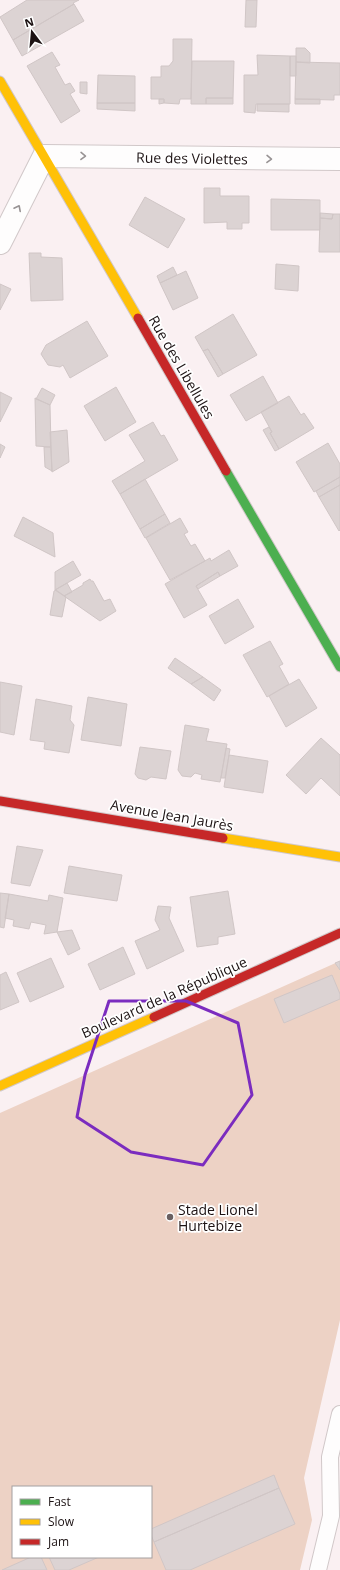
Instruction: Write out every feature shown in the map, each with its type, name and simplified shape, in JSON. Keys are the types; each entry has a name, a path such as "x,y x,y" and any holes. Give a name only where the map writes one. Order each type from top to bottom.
{"street":[{"name":"Rue des Libellules","path":"0,81 340,667"},
{"name":"Rue des Violettes","path":"44,156 340,159"},
{"path":"0,243 44,156"},
{"name":"Avenue Jean Jaurès","path":"0,800 340,857"},
{"name":"Boulevard de la République","path":"0,1086 340,933"}],"lane":[{"path":"318,1570 336,1517 330,1457 340,1414"}],"highlighted area":[{"path":"109,1001 186,1001 238,1023 252,1095 203,1165 131,1152 77,1117 85,1075"}],"shaded area":[{"name":"Stade Lionel Hurtebize","path":"340,961 340,1320 304,1478 312,1520 300,1570 0,1570 0,1113"}],"building":[{"path":"27,0 79,0 13,40 0,17"},
{"path":"246,0 257,0 256,27 245,27"},
{"path":"74,4 84,21 22,56 13,40"},
{"path":"173,39 192,39 191,99 180,99 179,104 164,103 164,99 151,99 151,77 161,77 161,66 169,66 173,61"},
{"path":"296,48 305,48 310,53 310,63 296,62"},
{"path":"52,52 60,65 55,67 65,85 70,83 75,91 70,94 80,111 61,123 27,66"},
{"path":"257,55 290,56 290,104 256,104 255,113 244,112 244,75 258,75"},
{"path":"290,56 296,56 296,76 290,76"},
{"path":"192,61 234,61 233,98 206,98 206,104 191,104"},
{"path":"296,62 340,63 340,95 334,95 334,100 295,99"},
{"path":"98,75 135,76 135,103 97,103"},
{"path":"80,82 87,82 87,94 80,93"},
{"path":"206,98 233,98 233,104 206,104"},
{"path":"159,99 164,99 164,103 159,104"},
{"path":"295,99 320,99 320,104 295,104"},
{"path":"97,103 135,103 135,111 97,109"},
{"path":"257,104 289,104 289,112 257,111"},
{"path":"204,188 220,188 220,196 249,196 249,223 242,223 242,229 227,229 227,222 204,223"},
{"path":"145,197 185,219 168,248 129,225"},
{"path":"271,199 320,200 320,230 271,230"},
{"path":"320,213 333,214 332,219 320,218"},
{"path":"333,214 340,214 340,252 319,252 320,218 332,219"},
{"path":"29,253 41,253 41,257 62,258 63,300 31,301"},
{"path":"276,264 299,266 298,291 275,289"},
{"path":"173,267 177,275 160,283 157,276"},
{"path":"186,271 198,298 173,310 160,283"},
{"path":"0,284 11,289 0,310"},
{"path":"233,314 257,355 223,374 208,349 203,351 195,337"},
{"path":"87,321 108,356 70,378 63,365 60,367 48,365 41,354 46,345"},
{"path":"208,349 223,374 218,377 203,351"},
{"path":"263,376 278,403 246,421 230,395"},
{"path":"116,387 136,422 105,441 84,406"},
{"path":"42,388 55,395 50,405 36,399"},
{"path":"0,392 12,398 0,422"},
{"path":"289,396 301,415 304,413 314,428 279,449 261,412"},
{"path":"35,398 50,405 51,447 36,446"},
{"path":"153,422 161,436 164,435 178,460 120,494 112,481 145,461 129,435"},
{"path":"269,427 272,432 270,433 279,449 275,451 263,430"},
{"path":"67,430 69,462 52,472 50,432"},
{"path":"328,443 340,464 340,477 314,492 296,462"},
{"path":"0,444 5,447 0,458"},
{"path":"44,447 51,447 52,471 45,467"},
{"path":"340,477 340,485 319,497 316,491"},
{"path":"145,479 165,514 140,529 120,494"},
{"path":"340,485 340,530 339,531 319,497"},
{"path":"165,514 170,523 145,538 140,529"},
{"path":"23,517 53,533 55,557 14,536"},
{"path":"180,518 188,532 184,534 191,546 195,544 205,561 170,580 146,538"},
{"path":"229,550 238,566 220,576 218,572 196,586 207,605 184,618 165,584 210,558 211,561"},
{"path":"73,561 81,575 55,590 55,572"},
{"path":"218,572 220,576 198,589 196,586"},
{"path":"90,579 93,581 104,601 110,599 116,611 100,621 64,596"},
{"path":"67,583 72,592 64,596 55,590"},
{"path":"56,590 66,597 62,617 50,615 54,591"},
{"path":"238,599 254,627 225,644 209,616"},
{"path":"270,641 283,664 279,666 289,684 267,697 243,655"},
{"path":"175,658 203,677 191,684 168,668"},
{"path":"203,677 221,690 214,701 191,684"},
{"path":"299,679 317,708 286,727 269,696"},
{"path":"0,682 22,686 14,735 0,732"},
{"path":"88,697 127,704 121,746 81,740"},
{"path":"36,699 72,706 70,720 74,725 69,753 44,749 45,742 30,740"},
{"path":"185,725 209,729 206,741 227,744 220,782 201,779 202,775 195,773 191,777 182,776 178,770"},
{"path":"321,738 340,755 340,796 321,778 306,794 286,775"},
{"path":"140,747 171,751 166,779 151,777 146,780 138,778 135,774"},
{"path":"226,748 230,749 225,778 221,778"},
{"path":"229,755 268,761 263,793 224,787"},
{"path":"17,846 43,850 30,886 11,883"},
{"path":"69,866 122,875 117,901 64,893"},
{"path":"228,891 235,934 218,937 218,944 197,947 190,897"},
{"path":"0,893 9,894 4,928 0,927"},
{"path":"9,894 48,901 49,895 63,898 57,932 44,934 46,925 31,922 29,929 13,926 14,920 5,918"},
{"path":"158,906 171,907 169,918 184,951 147,969 135,941 160,930 155,920"},
{"path":"72,930 80,949 68,955 57,932"},
{"path":"123,947 135,974 100,990 88,964"},
{"path":"51,958 64,987 30,1002 17,973"},
{"path":"340,961 340,970 335,963"},
{"path":"6,972 19,1002 0,1010 0,975"},
{"path":"332,975 340,994 340,999 284,1023 274,999"},
{"path":"274,1475 279,1488 154,1542 152,1537 152,1529"},
{"path":"279,1488 295,1524 190,1570 166,1570 154,1542"},
{"path":"29,1558 41,1558 47,1570 2,1570"},
{"path":"49,1558 97,1558 69,1570 55,1570"}],"traffic: fast":[{"path":"226,471 340,667"}],"traffic: slow":[{"path":"0,81 138,318"},
{"path":"223,838 340,857"},
{"path":"0,1086 154,1017"}],"traffic: jam":[{"path":"138,318 226,471"},
{"path":"0,801 223,838"},
{"path":"154,1017 340,933"}],"place":[{"name":"Stade Lionel Hurtebize","path":"170,1217"}]}
